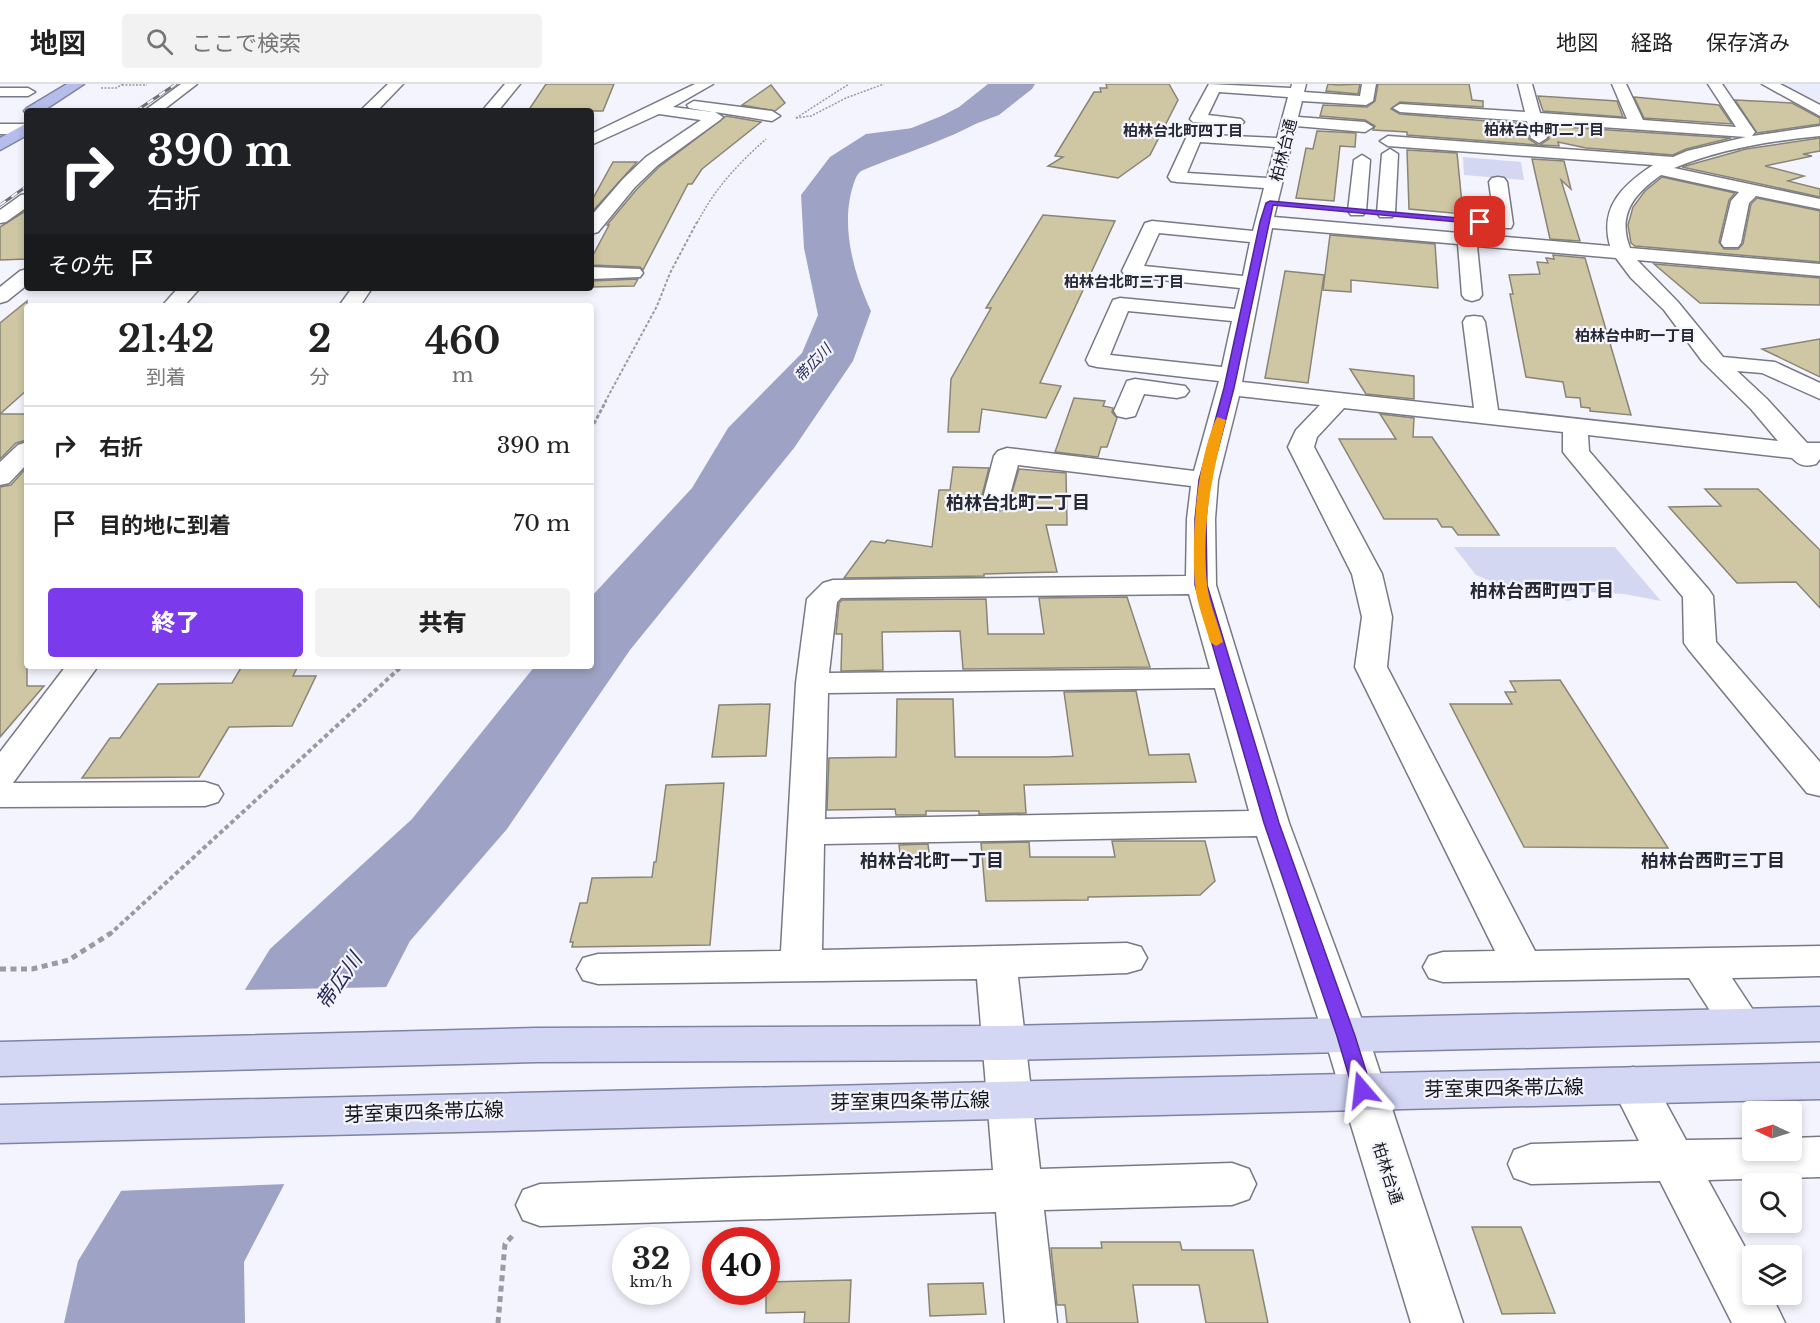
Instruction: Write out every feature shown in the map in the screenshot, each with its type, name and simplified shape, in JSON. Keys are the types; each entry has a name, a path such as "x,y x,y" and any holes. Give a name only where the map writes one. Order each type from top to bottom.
{"highway":[{"path":"38,108 84,86"},
{"path":"58,108 84,86"},
{"path":"0,133 24,116"},
{"path":"0,133 24,129"}],"main road":[{"path":"2,1059 536,1045 1003,1043 1820,1023"},
{"name":"芽室東四条帯広線","path":"0,1124 1362,1090 1820,1081"}],"street":[{"path":"156,108 190,84"},
{"path":"371,108 396,84"},
{"path":"493,108 513,84"},
{"path":"594,139 706,84"},
{"path":"1369,84 1366,101 1289,112 1194,137 1177,177 1272,210 1467,238 1619,243 1820,270"},
{"path":"1525,84 1541,152"},
{"path":"1619,84 1637,124"},
{"path":"1400,108 1747,132 1715,84"},
{"path":"1769,84 1820,111"},
{"path":"1248,123 1198,119 1214,87 1289,112 1365,127"},
{"path":"0,92 28,92"},
{"path":"664,105 721,113 772,116"},
{"path":"1357,211 1368,107"},
{"name":"柏林台通","path":"1289,112 1272,210 1251,283 1229,387 1205,480 1201,519 1201,585 1271,823 1346,1036 1437,1323"},
{"path":"594,224 629,183 652,161 721,113"},
{"path":"1605,122 1620,158"},
{"path":"1820,131 1749,140 1717,147 1666,166 1632,187 1619,209 1619,243 1629,265 1669,304 1716,363 1810,451 1820,473"},
{"path":"1335,209 1392,214 1389,148 1541,152 1620,158 1666,166 1820,204"},
{"path":"1498,182 1504,224"},
{"path":"1787,197 1820,184"},
{"path":"1731,243 1740,201 1754,189"},
{"path":"0,218 24,201"},
{"path":"1251,283 1132,271 1152,227 1272,210"},
{"path":"1480,222 1526,226"},
{"path":"1594,232 1619,243 1639,236"},
{"path":"1467,238 1472,295"},
{"path":"1708,242 1751,244"},
{"path":"594,273 633,273"},
{"path":"0,297 24,277"},
{"path":"175,303 187,291"},
{"path":"1244,316 1120,304 1097,360 1229,387 1337,401 1575,424 1810,451"},
{"path":"1474,322 1487,417"},
{"path":"1716,363 1767,367 1820,392"},
{"path":"1126,411 1135,386 1229,387"},
{"path":"1337,401 1305,435 1301,447 1367,574 1377,617 1371,667 1523,966"},
{"path":"1575,424 1576,452 1698,596 1700,643 1820,785"},
{"path":"8,474 24,454"},
{"path":"995,502 1007,456 1205,480"},
{"path":"801,966 812,684 822,599 833,589 1201,585"},
{"path":"0,776 80,669"},
{"path":"812,684 1227,678"},
{"path":"0,795 205,794"},
{"path":"806,832 1271,823"},
{"path":"598,969 996,963 1127,958"},
{"path":"1443,967 1820,961"},
{"path":"996,963 1031,1323"},
{"path":"1700,963 1742,1025"},
{"path":"1633,1085 1758,1323"},
{"path":"1531,1164 1820,1157"},
{"path":"540,1205 1232,1184"}],"path":[{"path":"849,84 796,118 806,119 853,95 865,93 884,84"},
{"path":"594,423 657,306 670,273 711,196 734,167 770,136"},
{"path":"0,969 32,969 69,960 113,932 399,669"},
{"path":"498,1323 505,1244 540,1205"}],"shaded area":[{"path":"1782,84 1820,84 1820,103"},
{"path":"1463,157 1521,162 1524,180 1464,175"},
{"path":"1454,547 1615,547 1661,601 1624,594 1590,592 1569,601 1519,593 1476,575"}],"water":[{"path":"988,84 1035,84 1032,89 999,115 954,132 884,144 857,175 850,196 848,230 854,263 871,311 853,361 794,448 630,650 507,829 410,941 244,1262 245,1323 64,1323 78,1261 270,949 412,819 533,669 594,669 594,594 692,488 728,428 802,353 818,315 804,248 801,195 830,157 866,134 921,127 959,107"}],"pier":[{"path":"389,987 287,1184 117,1191 241,990"}],"building":[{"path":"546,84 614,84 603,111 594,111 594,108 530,108"},
{"path":"1106,84 1169,84 1178,100 1150,155 1118,178 1048,166 1063,157 1055,156 1094,92 1101,92 1100,88 1107,88"},
{"path":"1328,84 1360,84 1358,94 1326,91"},
{"path":"1378,84 1469,84 1472,100 1483,101 1483,107 1400,102 1391,109 1400,114 1525,124 1529,139 1538,145 1407,135 1407,132 1373,130 1375,126 1365,120 1320,116 1323,105 1367,107 1375,101"},
{"path":"771,85 785,103 775,111 742,105"},
{"path":"1538,96 1617,101 1623,117 1543,111"},
{"path":"1634,97 1719,105 1732,124 1644,118"},
{"path":"1735,100 1792,103 1820,118 1820,124 1757,133"},
{"path":"726,116 761,122 702,169 692,184 688,184 643,270 640,267 594,265 594,253 609,225 607,225 659,167"},
{"path":"1546,125 1731,138 1686,149 1673,155 1586,148 1558,142 1559,146 1540,145 1549,139"},
{"path":"1317,131 1356,133 1355,147 1340,146 1334,201 1296,198 1306,148 1313,149"},
{"path":"1820,138 1820,151 1803,154 1812,156 1765,166 1804,176 1788,181 1820,189 1820,197 1682,167 1746,149"},
{"path":"1407,150 1457,153 1463,214 1409,209"},
{"path":"1532,159 1564,161 1571,189 1561,180 1580,241 1550,239"},
{"path":"613,162 637,162 594,210 594,197"},
{"path":"1662,177 1735,193 1729,200 1719,242 1724,249 1738,249 1743,244 1751,204 1757,198 1820,211 1820,262 1635,246 1631,243 1628,225 1633,207 1645,191"},
{"path":"24,212 24,259 0,260 0,227"},
{"path":"1043,215 1115,221 1040,383 1061,386 1046,418 982,409 979,432 948,432 951,379 991,308 986,308"},
{"path":"1330,235 1435,244 1438,288 1351,280 1351,292 1323,290"},
{"path":"1553,255 1585,258 1631,415 1590,411 1590,408 1581,407 1580,398 1566,397 1563,382 1526,377 1510,294 1513,294 1509,275 1540,274 1537,262 1548,263 1546,258 1554,259"},
{"path":"1654,264 1820,278 1820,305 1700,303"},
{"path":"1285,271 1324,275 1308,383 1265,378"},
{"path":"638,279 634,286 594,287 594,281"},
{"path":"24,303 24,393 0,414 0,323"},
{"path":"1820,339 1820,377 1762,349"},
{"path":"1350,369 1414,376 1414,399 1366,394"},
{"path":"1074,398 1105,401 1103,406 1113,408 1112,412 1117,418 1107,447 1101,447 1098,457 1055,452"},
{"path":"0,414 24,414 24,441 16,443 0,459"},
{"path":"1380,414 1414,418 1413,437 1432,437 1499,535 1458,535 1452,527 1442,527 1437,519 1384,519 1339,439 1396,439"},
{"path":"953,467 989,468 980,503 985,510 995,512 1007,509 1019,469 1066,473 1067,525 1046,525 1057,572 984,574 984,576 844,578 871,541 885,543 887,540 932,547 939,490 950,490"},
{"path":"24,470 24,669 27,669 27,686 44,686 0,737 0,487 11,485"},
{"path":"1705,489 1758,489 1820,550 1820,608 1796,582 1737,583 1669,507 1721,506"},
{"path":"1127,597 1150,667 963,669 960,631 882,632 883,670 841,671 842,634 836,634 839,603 842,600 986,599 988,634 1044,634 1039,598"},
{"path":"240,669 296,669 293,676 316,676 292,726 229,727 199,777 82,778 110,738 120,738 158,684 232,683"},
{"path":"1560,680 1668,848 1524,847 1450,704 1512,704 1505,692 1516,692 1510,681"},
{"path":"1136,691 1149,755 1189,754 1196,782 1024,785 1026,813 979,814 979,811 926,811 926,815 896,815 895,809 827,810 829,758 896,757 897,699 953,699 955,757 1048,757 1073,756 1064,692"},
{"path":"770,704 766,756 712,757 719,705"},
{"path":"724,783 710,945 572,947 573,942 570,942 580,903 587,903 592,878 652,877 666,785"},
{"path":"1112,841 1205,841 1215,881 1200,895 1088,897 1088,900 986,901 981,843 1029,842 1030,857 1115,857"},
{"path":"928,844 930,861 901,862 899,845"},
{"path":"1472,1227 1521,1227 1555,1313 1502,1314"},
{"path":"1101,1242 1180,1242 1182,1250 1253,1250 1268,1323 1206,1323 1199,1285 1133,1285 1138,1323 1067,1323 1065,1305 1057,1305 1051,1248 1102,1248"},
{"path":"851,1280 849,1323 804,1323 805,1312 766,1313 766,1305 780,1305 780,1282"},
{"path":"983,1283 986,1314 930,1316 928,1284"}],"waterway":[{"name":"帯広川","path":"826,214 839,174 850,164 954,122 993,99 1010,84"}],"railway":[{"path":"140,108 176,84"},
{"path":"0,205 24,188"}],"slow traffic":[{"path":"1216,642 1201,585 1201,519 1205,480 1221,420"}],"district":[{"name":"柏林台中町二丁目","path":"1544,130"},
{"name":"柏林台北町四丁目","path":"1183,131"},
{"name":"柏林台北町三丁目","path":"1124,282"},
{"name":"柏林台中町一丁目","path":"1635,336"},
{"name":"柏林台北町二丁目","path":"1018,503"},
{"name":"柏林台西町四丁目","path":"1542,591"},
{"name":"柏林台北町一丁目","path":"932,861"},
{"name":"柏林台西町三丁目","path":"1713,861"}],"route":[{"path":"1362,1090 1346,1036 1271,823 1201,585 1201,519 1205,480 1229,388 1270,203 1480,222"}]}
